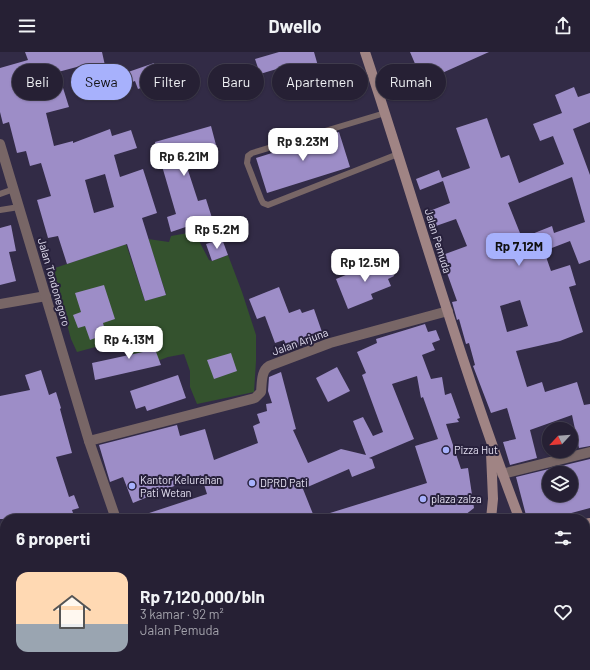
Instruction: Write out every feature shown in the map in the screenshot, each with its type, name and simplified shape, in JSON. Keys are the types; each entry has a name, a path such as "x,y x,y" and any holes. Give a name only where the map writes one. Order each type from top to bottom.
{"main road":[{"name":"Jalan Pemuda","path":"365,52 490,438"},
{"path":"490,438 518,514"},
{"path":"490,438 493,482 491,514"}],"street":[{"name":"Jalan Tondonegoro","path":"0,146 20,207 89,441 114,514"},
{"path":"0,304 46,296"},
{"name":"Jalan Arjuna","path":"89,441 255,398 261,392 263,373 265,368 269,366 330,343 448,311"},
{"path":"502,474 590,452"}],"lane":[{"path":"385,113 252,153 248,156 246,163 263,203 268,205 398,154"},
{"path":"0,194 14,189"},
{"path":"0,210 20,207"}],"green space":[{"path":"188,233 197,237 209,260 212,261 228,255 256,335 254,392 197,404 190,387 190,371 184,354 168,357 139,368 129,346 131,331 124,328 114,342 77,352 71,339 52,269 126,244 145,301 166,294 148,239 169,242 171,236"}],"building":[{"path":"25,52 102,52 105,64 71,64 71,69 63,71 63,64 14,64 28,60"},
{"path":"279,52 314,52 317,64 272,64 272,70 264,73 264,64 257,64 255,59"},
{"path":"410,52 489,52 446,71 446,64 415,64"},
{"path":"12,65 12,100 63,100 63,88 69,107 46,113 54,146 73,141 73,143 110,129 112,136 131,130 137,148 114,155 120,177 143,169 157,213 142,218 166,295 145,301 127,244 67,264 58,236 48,238 37,200 51,196 41,163 30,166 26,151 17,153 9,122 3,124 0,112 0,68","holes":["105,174 114,207 94,213 85,180"]},
{"path":"140,68 140,88 138,89 135,81 132,82 132,71"},
{"path":"574,87 578,97 590,93 590,122 573,129 590,175 590,260 579,264 570,241 544,251 551,271 570,265 576,285 569,287 583,332 560,341 516,351 527,387 542,382 545,392 577,382 584,405 590,404 590,446 579,448 578,422 573,422 572,415 552,422 542,422 542,426 530,430 537,458 510,465 503,442 516,439 507,408 491,413 473,366 475,365 469,343 466,344 459,319 457,320 452,302 457,301 447,273 443,274 437,257 467,246 456,219 433,227 427,212 450,203 443,181 420,190 416,179 439,170 442,178 470,168 456,128 487,118 501,158 509,155 519,183 564,164 553,136 540,141 533,124 562,113 555,95","holes":["572,177 585,222 554,233 552,226 522,238 508,203","520,300 528,326 507,332 500,306"]},
{"path":"211,126 216,145 183,155 198,201 206,199 212,218 171,232 167,217 176,214 155,142"},
{"path":"339,132 350,167 267,193 256,158"},
{"path":"11,225 16,251 9,252 16,281 0,285 0,228"},
{"path":"222,239 228,255 212,261 206,244"},
{"path":"387,258 394,276 388,279 391,286 371,294 373,299 348,309 336,279"},
{"path":"104,285 115,319 103,323 106,334 90,340 85,326 78,328 73,315 81,312 75,293"},
{"path":"279,287 289,313 300,309 302,313 314,309 322,332 320,333 321,337 288,350 284,340 275,343 265,316 257,319 249,299"},
{"path":"425,324 428,332 436,330 440,340 432,343 435,350 422,355 431,379 442,377 445,395 451,393 460,418 457,419 459,422 446,424 461,469 468,468 474,508 466,514 327,514 427,483 415,446 438,439 423,397 421,398 417,376 392,384 414,439 369,458 372,459 375,468 352,477 349,469 303,489 313,514 146,514 207,494 201,475 133,503 123,477 110,482 99,445 177,425 180,436 205,429 214,460 258,443 253,426 260,423 257,414 267,411 266,404 272,403 268,391 269,377 281,372 296,429 293,430 308,463 341,449 366,455 353,421 363,417 373,436 383,432 362,375 366,373 357,352 377,343 376,339"},
{"path":"147,328 161,365 95,380 92,363 143,352 135,332"},
{"path":"231,353 237,371 214,379 207,360"},
{"path":"337,367 350,391 328,402 316,378"},
{"path":"41,370 49,395 56,392 72,453 56,457 69,497 74,495 79,508 72,510 73,514 0,514 0,396 30,390 25,375"},
{"path":"178,375 186,398 147,411 145,406 136,409 130,391"},
{"path":"590,459 590,508 568,514 526,514 516,477 542,471 542,502 578,502 578,466 561,466"}],"place":[{"name":"Pizza Hut","path":"446,450"},
{"name":"DPRD Pati","path":"252,483"},
{"name":"Kantor Kelurahan Pati Wetan","path":"132,486"},
{"name":"plaza zalza","path":"423,499"}]}
